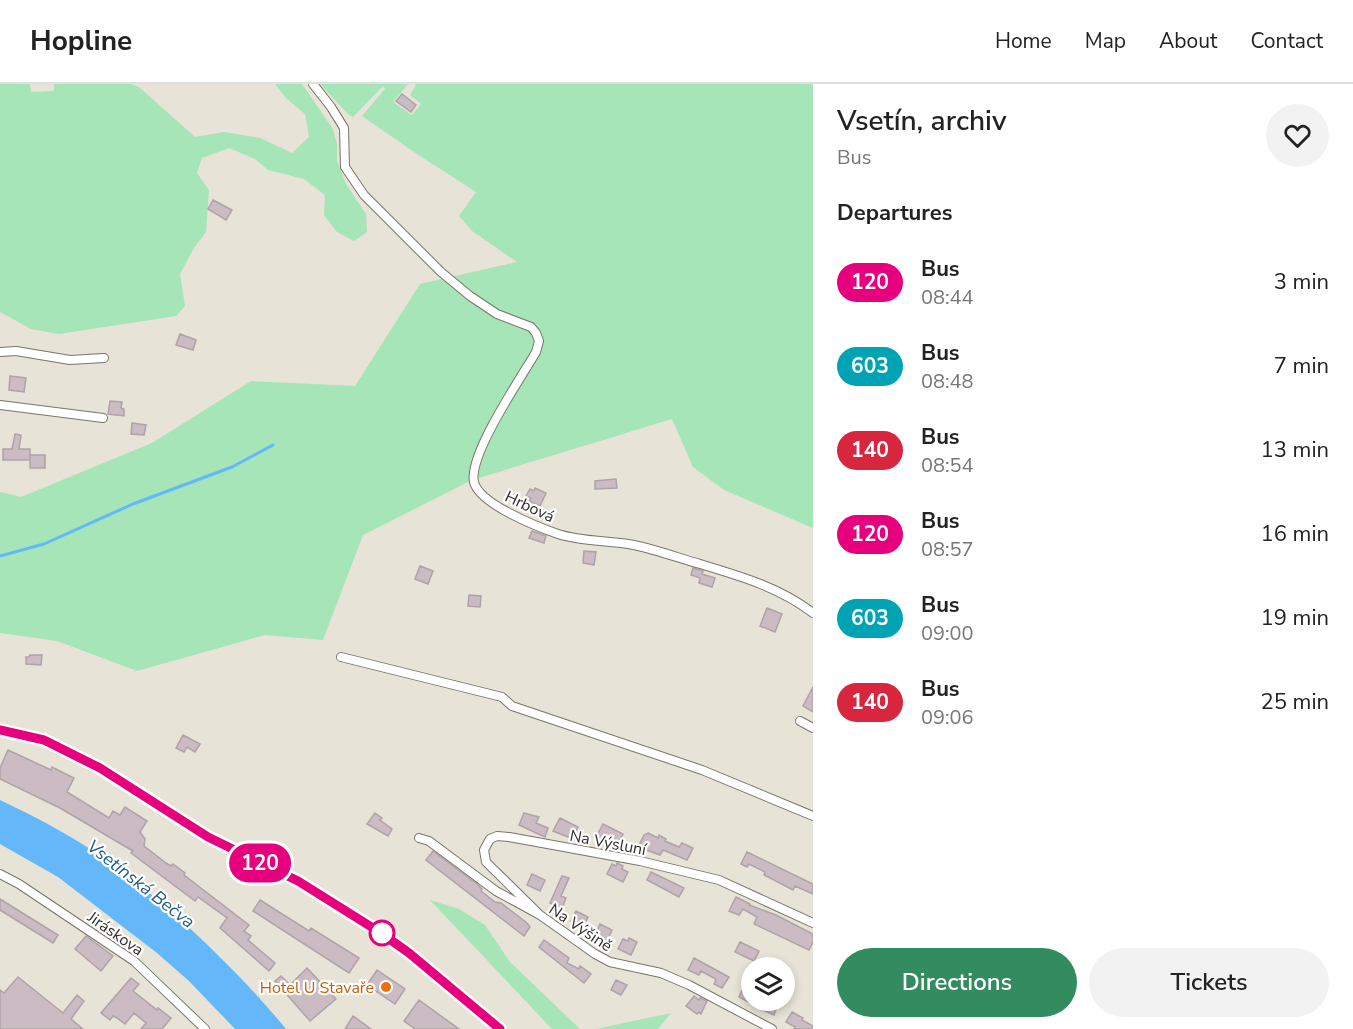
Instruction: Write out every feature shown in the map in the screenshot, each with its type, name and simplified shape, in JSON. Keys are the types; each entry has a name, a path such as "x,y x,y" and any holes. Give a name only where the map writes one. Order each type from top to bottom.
{"street":[{"name":"Hrbová","path":"313,84 344,128 345,167 363,195 441,273 497,314 531,327 536,333 539,341 536,352 482,445 474,475 477,490 498,507 557,534 633,545 747,578 785,594 813,612"},
{"path":"0,352 16,351 70,360 104,358"},
{"path":"0,405 103,418"},
{"path":"341,657 501,697 512,706 702,770 813,816"},
{"path":"800,721 813,728"},
{"path":"0,730 44,740 100,768 208,837 298,881 409,953 500,1029"},
{"name":"Na Výsluní","path":"540,915 486,862 484,850 490,839 496,836 509,837 640,861 719,880 813,922"},
{"name":"Na Výšině","path":"419,838 429,841 496,891 540,915 595,954 610,962 661,974 688,985 772,1029"},
{"name":"Jiráskova","path":"0,874 19,884 134,960 205,1029"}],"green space":[{"path":"0,84 30,84 31,92 54,91 54,84 131,84 139,87 195,137 224,132 260,138 292,153 309,137 305,114 286,98 275,84 302,84 333,129 337,144 337,161 346,184 366,214 367,232 354,241 337,232 324,215 325,195 304,179 268,170 255,159 229,148 202,158 197,173 209,190 206,232 180,274 185,306 176,316 59,334 31,329 0,312"},
{"path":"320,84 408,84 393,102 412,115 421,104 410,95 416,85 414,84 813,84 813,528 724,490 693,467 672,419 472,480 363,535 323,640 265,635 137,671 57,641 0,633 0,492 21,497 152,443 251,381 355,386 420,284 517,262 472,231 459,216 476,192 362,116 385,89 383,86 353,117"},
{"path":"430,900 459,909 485,925 510,962 580,1029 552,1029"},
{"path":"671,1013 658,1029 596,1029"}],"water":[{"path":"0,800 78,842 122,871 187,925 229,966 286,1029 235,1029 189,981 157,953 58,877 0,844"}],"building":[{"path":"402,94 416,105 411,112 396,101"},
{"path":"213,200 232,210 226,220 208,209"},
{"path":"180,334 196,340 193,350 176,345"},
{"path":"10,376 26,378 24,392 9,390"},
{"path":"110,401 122,402 121,408 124,409 124,416 108,414"},
{"path":"132,423 146,425 144,435 131,434"},
{"path":"15,434 21,435 19,449 30,449 30,460 3,460 3,449 12,449"},
{"path":"30,455 45,455 45,468 30,468"},
{"path":"616,479 617,488 595,489 595,481"},
{"path":"535,488 546,493 540,506 529,501 531,498 526,496 530,489 534,491"},
{"path":"532,531 546,536 544,543 529,538"},
{"path":"584,551 596,552 594,565 583,563"},
{"path":"420,566 433,571 428,584 415,579"},
{"path":"693,568 715,578 712,587 699,583 700,578 691,575"},
{"path":"469,595 481,596 480,607 468,606"},
{"path":"767,608 782,614 775,632 760,626"},
{"path":"42,655 41,665 26,664 26,657"},
{"path":"813,687 813,712 803,706"},
{"path":"183,735 200,744 195,752 187,747 184,752 176,748"},
{"path":"8,750 74,778 67,792 109,818 113,811 120,815 125,807 147,821 140,832 145,839 144,846 166,863 171,866 173,864 185,873 184,875 249,925 244,931 251,936 248,940 275,963 269,971 220,928 227,918 198,897 195,901 131,853 133,851 60,808 0,779 0,768"},
{"path":"375,813 392,829 388,836 367,824"},
{"path":"524,813 539,817 536,823 548,828 545,837 519,825"},
{"path":"560,818 578,827 573,839 553,831"},
{"path":"603,824 623,834 617,847 595,839"},
{"path":"648,833 658,838 659,835 666,839 665,841 679,847 682,843 693,848 687,860 663,850 660,855 638,847 644,835"},
{"path":"433,851 477,884 482,889 481,891 495,902 501,903 527,923 530,927 524,936 426,860"},
{"path":"747,852 813,884 813,894 795,886 793,890 764,875 765,872 749,864 747,867 741,864"},
{"path":"617,863 628,872 623,882 607,874 612,864 616,866"},
{"path":"651,872 684,888 679,897 647,880"},
{"path":"532,874 545,880 540,891 527,885"},
{"path":"562,876 569,878 561,896 566,898 562,908 550,903"},
{"path":"736,897 813,934 813,942 809,950 754,924 757,917 743,909 739,915 729,911"},
{"path":"0,899 58,935 53,943 0,910"},
{"path":"260,900 309,931 311,928 359,958 349,973 253,911"},
{"path":"576,911 588,917 583,927 571,921"},
{"path":"600,924 612,930 606,943 594,937"},
{"path":"86,936 113,956 101,971 75,949"},
{"path":"629,938 637,942 631,955 618,949 623,939 628,941"},
{"path":"544,940 569,958 567,963 579,969 580,966 591,974 584,983 539,947"},
{"path":"740,942 759,951 756,957 746,957 735,952"},
{"path":"694,958 729,977 722,988 714,984 716,980 714,978 701,971 699,975 688,970"},
{"path":"307,968 336,999 310,1021 275,981 281,976 290,985"},
{"name":"Hotel U Stavaře","path":"377,970 405,989 395,1004 367,985"},
{"path":"18,977 63,1013 77,995 84,1001 71,1019 83,1029 0,1029 0,990 4,993"},
{"path":"131,978 139,984 133,991 171,1018 162,1029 141,1029 146,1023 134,1013 125,1024 113,1016 110,1020 101,1013"},
{"path":"616,980 627,985 621,995 611,990"},
{"path":"694,996 699,1000 700,998 707,1001 701,1014 699,1012 697,1014 686,1006"},
{"path":"419,1000 459,1029 415,1029 404,1021"},
{"path":"792,1012 813,1026 813,1029 794,1029 795,1027 786,1022"},
{"path":"353,1016 371,1029 345,1029"}],"waterway":[{"path":"0,556 44,544 133,504 232,467 273,445"}],"bus line":[{"name":"120","path":"0,730 44,740 100,768 208,837 298,881 409,953 500,1029"}],"place":[{"name":"Hotel U Stavaře","path":"386,987"}],"water label":[{"name":"Vsetínská Bečva","path":"141,884"}]}
